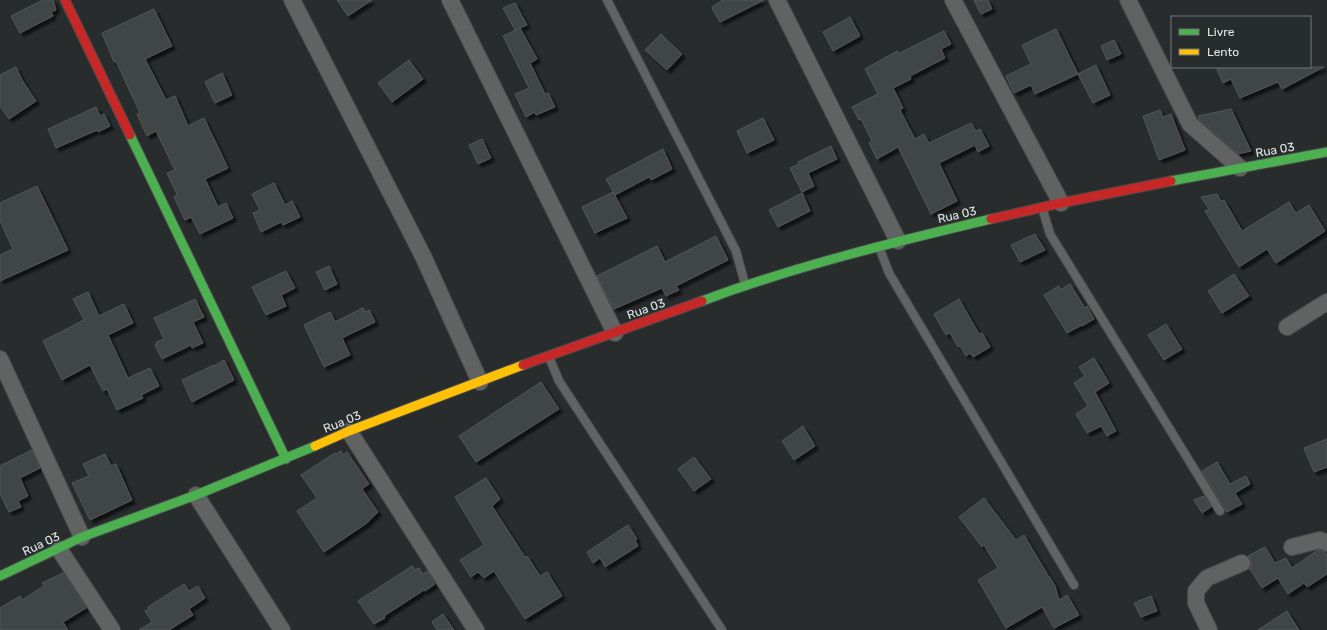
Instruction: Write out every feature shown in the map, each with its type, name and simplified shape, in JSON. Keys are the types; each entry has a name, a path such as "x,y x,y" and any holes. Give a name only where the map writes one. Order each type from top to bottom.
{"street":[{"path":"65,0 286,459"},
{"path":"292,0 424,256 480,382"},
{"path":"450,0 615,333"},
{"path":"777,0 898,241"},
{"path":"953,0 1061,203"},
{"path":"1128,0 1190,124 1240,168"},
{"name":"Rua 03","path":"0,576 82,537 196,495 286,459 349,431 548,356 745,285 898,241 1042,207 1327,152"},
{"path":"1287,327 1327,302"},
{"path":"0,359 82,537"},
{"path":"349,431 476,630"},
{"path":"196,495 282,630"},
{"path":"1292,547 1320,540 1327,543"},
{"path":"59,549 112,630"},
{"path":"1209,630 1196,603 1196,591 1206,578 1242,563"}],"lane":[{"path":"607,0 736,251 745,285"},
{"path":"1042,207 1050,234 1220,511"},
{"path":"880,247 889,273 1074,585"},
{"path":"548,356 559,381 722,630"}],"building":[{"path":"43,0 53,0 56,10 51,12 53,16 20,33 11,16"},
{"path":"337,0 372,0 348,16"},
{"path":"723,0 764,0 720,22 712,7"},
{"path":"974,0 988,0 992,9 981,14"},
{"path":"515,3 527,25 515,30 503,8"},
{"path":"154,9 172,46 145,59 166,100 175,96 188,126 204,118 228,168 205,179 218,207 226,203 233,218 200,234 191,217 185,220 174,197 177,194 167,173 175,170 156,131 147,136 137,114 140,113 116,61 114,62 102,33"},
{"path":"850,17 860,36 833,51 823,32"},
{"path":"520,28 537,59 530,63 545,94 548,93 555,107 536,115 535,112 526,117 515,94 529,88 503,36"},
{"path":"1056,29 1078,74 1035,94 1031,85 1014,93 1006,76 1031,64 1022,45"},
{"path":"944,31 951,44 941,49 945,58 910,76 911,79 893,88 903,108 900,110 915,139 924,134 929,143 971,123 976,131 980,129 989,146 978,152 975,145 939,163 957,201 931,214 898,147 877,159 869,143 872,141 861,119 859,120 852,107 878,94 865,69 897,51 898,54"},
{"path":"661,34 682,54 667,70 645,50"},
{"path":"1114,40 1121,54 1107,60 1101,46"},
{"path":"409,60 423,79 392,102 378,83"},
{"path":"1096,65 1110,95 1093,103 1078,74"},
{"path":"16,67 22,80 36,101 9,119 0,106 0,75"},
{"path":"1324,67 1282,89 1278,82 1240,98 1231,79 1223,83 1216,68"},
{"path":"222,73 232,95 215,103 205,82"},
{"path":"96,107 100,116 104,114 110,126 98,132 97,130 56,148 48,129"},
{"path":"1231,109 1251,151 1238,154 1199,119 1198,116"},
{"path":"1160,110 1163,117 1171,114 1185,150 1159,160 1143,116"},
{"path":"763,118 774,140 747,153 737,131"},
{"path":"482,139 491,158 478,164 469,145"},
{"path":"831,146 837,159 808,173 814,186 802,192 790,168 799,164 798,162"},
{"path":"663,149 672,169 651,180 649,177 615,195 606,179"},
{"path":"274,183 285,205 292,201 300,217 283,225 281,222 261,232 253,213 260,210 252,194"},
{"path":"37,186 68,250 0,281 0,255 13,249 0,221 0,203"},
{"path":"613,192 627,218 595,233 582,207"},
{"path":"802,193 810,211 778,227 769,210"},
{"path":"1217,194 1221,201 1224,200 1242,231 1289,202 1296,213 1309,205 1325,231 1276,263 1267,249 1239,267 1205,211 1209,209 1201,197"},
{"path":"1035,234 1045,250 1020,262 1011,245"},
{"path":"716,236 728,260 676,286 679,290 666,296 662,288 614,309 597,276 657,246 665,262"},
{"path":"329,266 337,284 325,290 316,272"},
{"path":"286,271 295,288 281,295 286,306 266,315 252,287"},
{"path":"1234,274 1249,296 1222,313 1208,291"},
{"path":"1070,284 1085,308 1087,306 1094,319 1067,333 1044,295 1059,286 1060,290"},
{"path":"88,292 99,316 124,304 133,323 108,335 128,378 150,368 159,386 141,395 143,398 117,410 107,389 103,391 90,365 62,380 43,341 84,320 73,299"},
{"path":"195,299 204,317 193,322 203,343 192,348 191,345 162,359 155,345 157,344 156,342 164,339 154,318"},
{"path":"959,299 979,334 982,333 990,347 973,357 970,353 966,356 960,346 958,347 950,333 946,335 934,314"},
{"path":"363,308 365,312 369,310 375,322 342,338 350,355 324,367 304,325 330,312 335,322"},
{"path":"1166,324 1182,349 1164,360 1148,335"},
{"path":"1094,358 1109,383 1095,392 1116,431 1107,436 1101,426 1087,433 1076,414 1088,406 1074,383 1085,376 1079,367"},
{"path":"224,360 234,380 192,402 182,380"},
{"path":"541,382 559,409 476,462 459,436"},
{"path":"803,426 815,446 794,460 782,441"},
{"path":"1327,439 1327,467 1314,472 1304,448"},
{"path":"32,450 40,468 20,478 28,496 18,501 21,507 9,512 0,494 0,466"},
{"path":"341,451 343,455 347,452 369,484 362,489 378,512 367,523 324,552 297,511 317,498 301,475 335,453 336,454"},
{"path":"105,454 111,466 116,464 132,500 90,520 72,483 89,476 83,464"},
{"path":"694,457 711,479 694,491 678,469"},
{"path":"1217,462 1230,484 1246,476 1250,484 1235,493 1242,504 1227,512 1202,471"},
{"path":"486,478 500,499 492,506 525,557 527,556 540,576 547,572 562,596 525,619 494,571 484,578 478,572 471,577 460,560 484,545 455,497"},
{"path":"1204,496 1211,507 1202,513 1194,500"},
{"path":"984,498 1016,540 1024,535 1055,586 1059,600 1067,595 1079,615 1054,628 1042,607 1006,628 978,580 998,568 984,545 982,547 959,517"},
{"path":"628,525 637,539 635,540 638,546 605,567 600,558 593,563 587,552"},
{"path":"1265,547 1275,563 1286,558 1292,568 1318,550 1325,552 1327,555 1327,574 1307,587 1304,583 1288,594 1278,578 1262,588 1250,569 1249,570 1251,559 1248,556"},
{"path":"412,566 415,570 419,568 423,574 427,571 435,584 384,616 385,618 374,624 358,601"},
{"path":"63,573 86,608 63,622 68,630 0,630 0,608 20,596 22,600 44,586 42,583"},
{"path":"184,584 189,591 198,586 205,598 189,609 193,615 169,630 139,630 152,622 145,611 149,609 148,607"},
{"path":"1151,596 1157,611 1141,617 1134,603"},
{"path":"1287,611 1299,630 1258,630"},
{"path":"443,614 454,630 437,630 432,622"}],"traffic: fast":[{"path":"130,135 286,459"},
{"path":"1171,181 1327,152"},
{"path":"702,301 737,288 809,266 991,219"},
{"path":"0,576 82,537 196,495 315,446"}],"traffic: slow":[{"path":"315,446 349,431 523,365"}],"traffic: jam":[{"path":"65,0 130,135"},
{"path":"991,219 1171,181"},
{"path":"523,365 702,301"}]}
